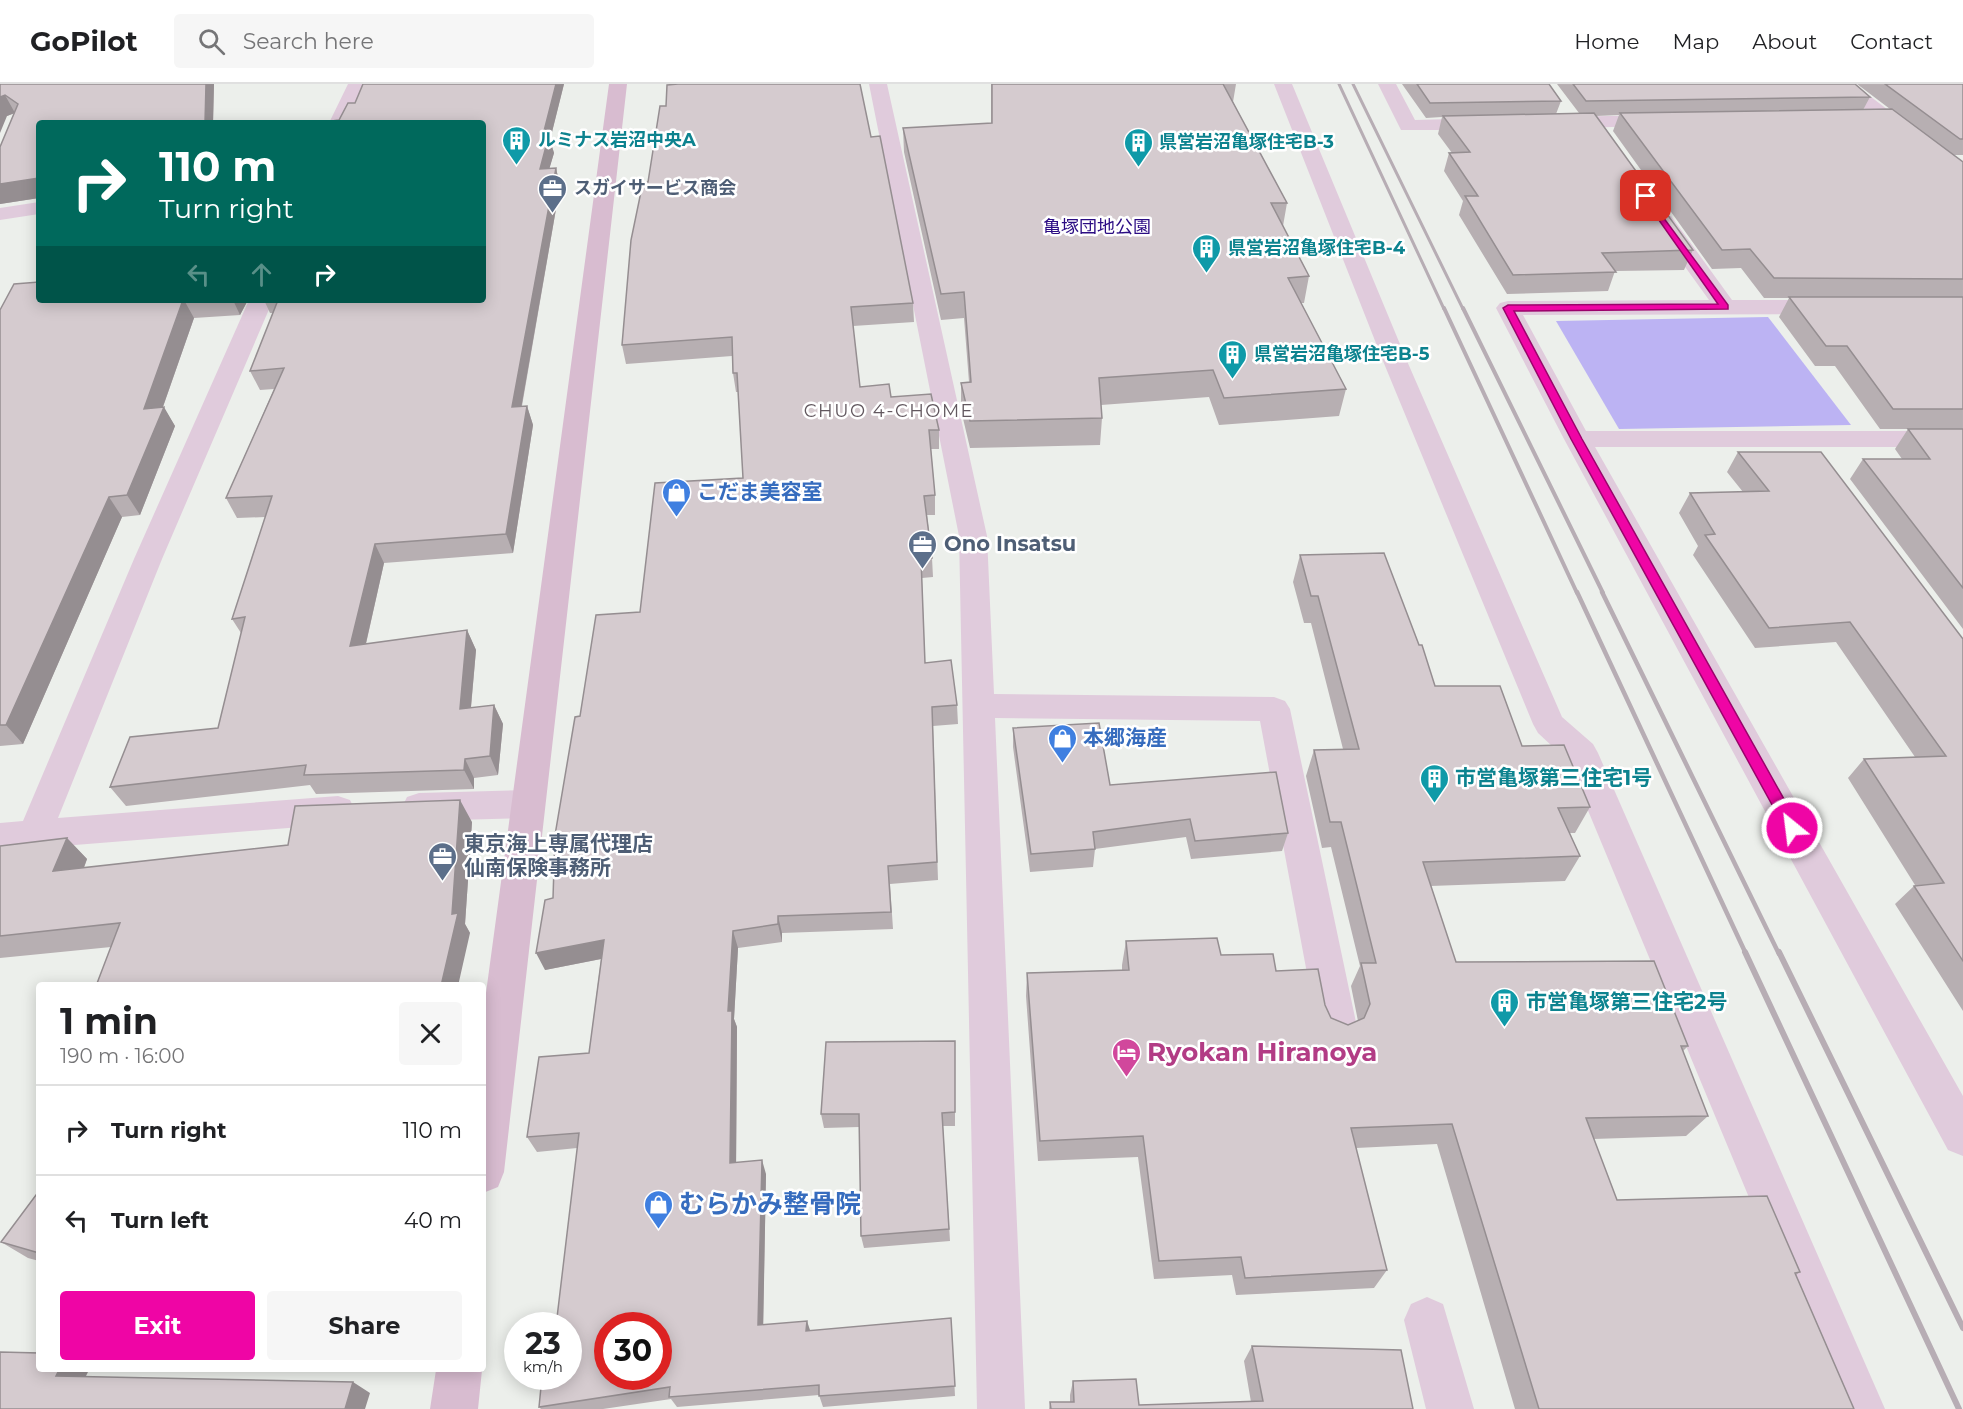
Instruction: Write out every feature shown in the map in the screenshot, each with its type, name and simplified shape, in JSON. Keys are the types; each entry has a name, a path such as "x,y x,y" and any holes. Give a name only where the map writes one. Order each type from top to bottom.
{"street":[{"path":"340,120 357,84"},
{"path":"486,1147 618,84"},
{"path":"878,84 973,536 1002,1409"},
{"path":"1283,84 1395,361 1549,724 1581,753 1861,1409"},
{"path":"1387,84 1408,126 1503,124"},
{"path":"1842,84 1963,177"},
{"path":"1539,123 1577,117 1676,121"},
{"path":"1577,117 1608,142"},
{"path":"1852,119 1887,119"},
{"path":"1649,200 1725,307"},
{"path":"0,214 36,208"},
{"path":"35,833 148,560 260,303"},
{"path":"1856,307 1508,308 1577,439 1959,1122"},
{"path":"1577,439 1963,439"},
{"path":"1803,439 1824,467"},
{"path":"979,706 1274,710 1337,1027"},
{"path":"0,837 381,808 528,804"},
{"path":"1427,1320 1450,1409"},
{"path":"454,1409 459,1372"}],"shaded area":[{"path":"1768,317 1851,425 1619,429 1556,321"}],"building":[{"path":"0,84 206,84 205,120 36,120 36,178 0,184 0,147 18,104 5,95 0,97"},
{"path":"363,84 556,84 543,135 549,135 540,169 556,168 512,407 527,406 506,534 375,544 350,646 467,630 460,709 494,705 490,756 465,759 464,770 304,775 306,765 110,787 130,737 218,728 245,617 232,619 272,496 226,498 284,368 250,371 277,303 486,303 486,120 339,120 348,103 355,103"},
{"path":"860,84 871,137 880,136 913,303 851,307 860,387 889,384 891,397 931,394 939,430 929,430 935,495 924,496 932,558 921,559 925,663 951,660 957,705 932,707 937,862 888,866 891,912 778,916 778,924 733,931 728,1011 732,1011 730,1163 762,1160 758,1325 807,1321 806,1331 951,1318 955,1386 819,1396 819,1385 669,1397 670,1390 672,1390 672,1312 594,1312 594,1390 650,1390 539,1407 541,1390 582,1390 582,1312 558,1312 579,1133 527,1137 539,1057 589,1053 604,940 536,953 545,900 553,898 555,835 575,717 580,716 596,615 640,612 655,483 743,478 737,373 733,373 732,337 622,345 631,240 643,182 648,182 660,106 666,106 667,85"},
{"path":"992,84 1223,84 1287,203 1271,203 1309,276 1288,278 1346,389 1224,398 1213,370 1099,378 1102,418 970,421 961,383 971,382 964,292 941,294 903,128 992,123"},
{"path":"1417,84 1549,84 1561,101 1430,103"},
{"path":"1573,84 1855,84 1870,97 1586,101"},
{"path":"1885,84 1963,84 1963,139 1960,139"},
{"path":"1892,109 1963,162 1963,279 1774,278 1750,249 1722,250 1620,113"},
{"path":"1594,113 1693,250 1602,253 1616,272 1513,275 1465,196 1478,196 1449,153 1470,152 1443,116"},
{"path":"36,282 36,303 182,303 144,409 164,407 127,495 109,497 6,725 0,725 0,310 14,284"},
{"path":"1789,297 1963,297 1963,409 1893,409 1847,346 1826,346"},
{"path":"1908,429 1963,429 1963,588 1863,459 1930,459"},
{"path":"1738,452 1821,452 1963,639 1963,961 1914,886 1944,883 1864,759 1946,756 1850,622 1769,628 1705,535 1715,534 1690,493 1769,491"},
{"path":"1384,553 1419,645 1422,645 1435,686 1500,686 1522,746 1564,745 1590,807 1558,808 1580,856 1423,862 1456,962 1654,961 1688,1046 1681,1046 1708,1116 1586,1118 1617,1200 1767,1196 1800,1272 1795,1273 1854,1409 1539,1409 1452,1124 1351,1128 1387,1270 1245,1278 1241,1257 1159,1261 1143,1136 1040,1141 1027,973 1129,970 1126,941 1217,938 1221,955 1273,954 1276,971 1318,969 1325,1005 1331,1018 1348,1025 1364,1018 1370,1004 1361,963 1376,963 1341,822 1330,822 1314,750 1359,749 1318,596 1311,596 1300,555"},
{"path":"1099,723 1110,785 1276,772 1288,833 1195,841 1190,819 1093,832 1095,849 1031,854 1013,728"},
{"path":"460,800 452,914 458,913 442,982 98,982 120,923 0,936 0,846 67,838 53,871 288,845 295,806"},
{"path":"955,1041 955,1112 942,1113 949,1229 861,1236 859,1114 821,1114 826,1042"},
{"path":"36,1195 36,1252 1,1242"},
{"path":"1252,1346 1401,1350 1413,1409 1051,1409 1050,1402 1074,1402 1073,1381 1136,1379 1139,1405 1263,1401"},
{"path":"0,1352 36,1353 36,1372 58,1372 56,1376 353,1382 345,1409 0,1409"}],"railway":[{"path":"1339,84 1444,309"},
{"path":"1353,84 1463,309"},
{"path":"1444,308 1577,593"},
{"path":"1463,308 1603,593"},
{"path":"1577,592 1746,954"},
{"path":"1602,592 1779,954"},
{"path":"1745,952 1959,1409"},
{"path":"1779,952 1963,1328"}],"place":[{"name":"ルミナス岩沼中央A","path":"517,166"},
{"name":"県営岩沼亀塚住宅B-3","path":"1138,168"},
{"name":"スガイサービス商会","path":"553,214"},
{"name":"県営岩沼亀塚住宅B-4","path":"1207,274"},
{"name":"県営岩沼亀塚住宅B-5","path":"1233,380"},
{"name":"こだま美容室","path":"676,518"},
{"name":"Ono Insatsu","path":"923,570"},
{"name":"本郷海産","path":"1062,764"},
{"name":"市営亀塚第三住宅1号","path":"1434,804"},
{"name":"東京海上専属代理店 仙南保険事務所","path":"443,882"},
{"name":"市営亀塚第三住宅2号","path":"1505,1028"},
{"name":"Ryokan Hiranoya","path":"1126,1078"},
{"name":"むらかみ整骨院","path":"658,1230"}],"district":[{"name":"CHUO 4-CHOME","path":"889,411"}],"route":[{"path":"1646,196 1725,307 1508,308 1577,439 1792,828"}],"park label":[{"name":"亀塚団地公園","path":"1097,227"}]}
